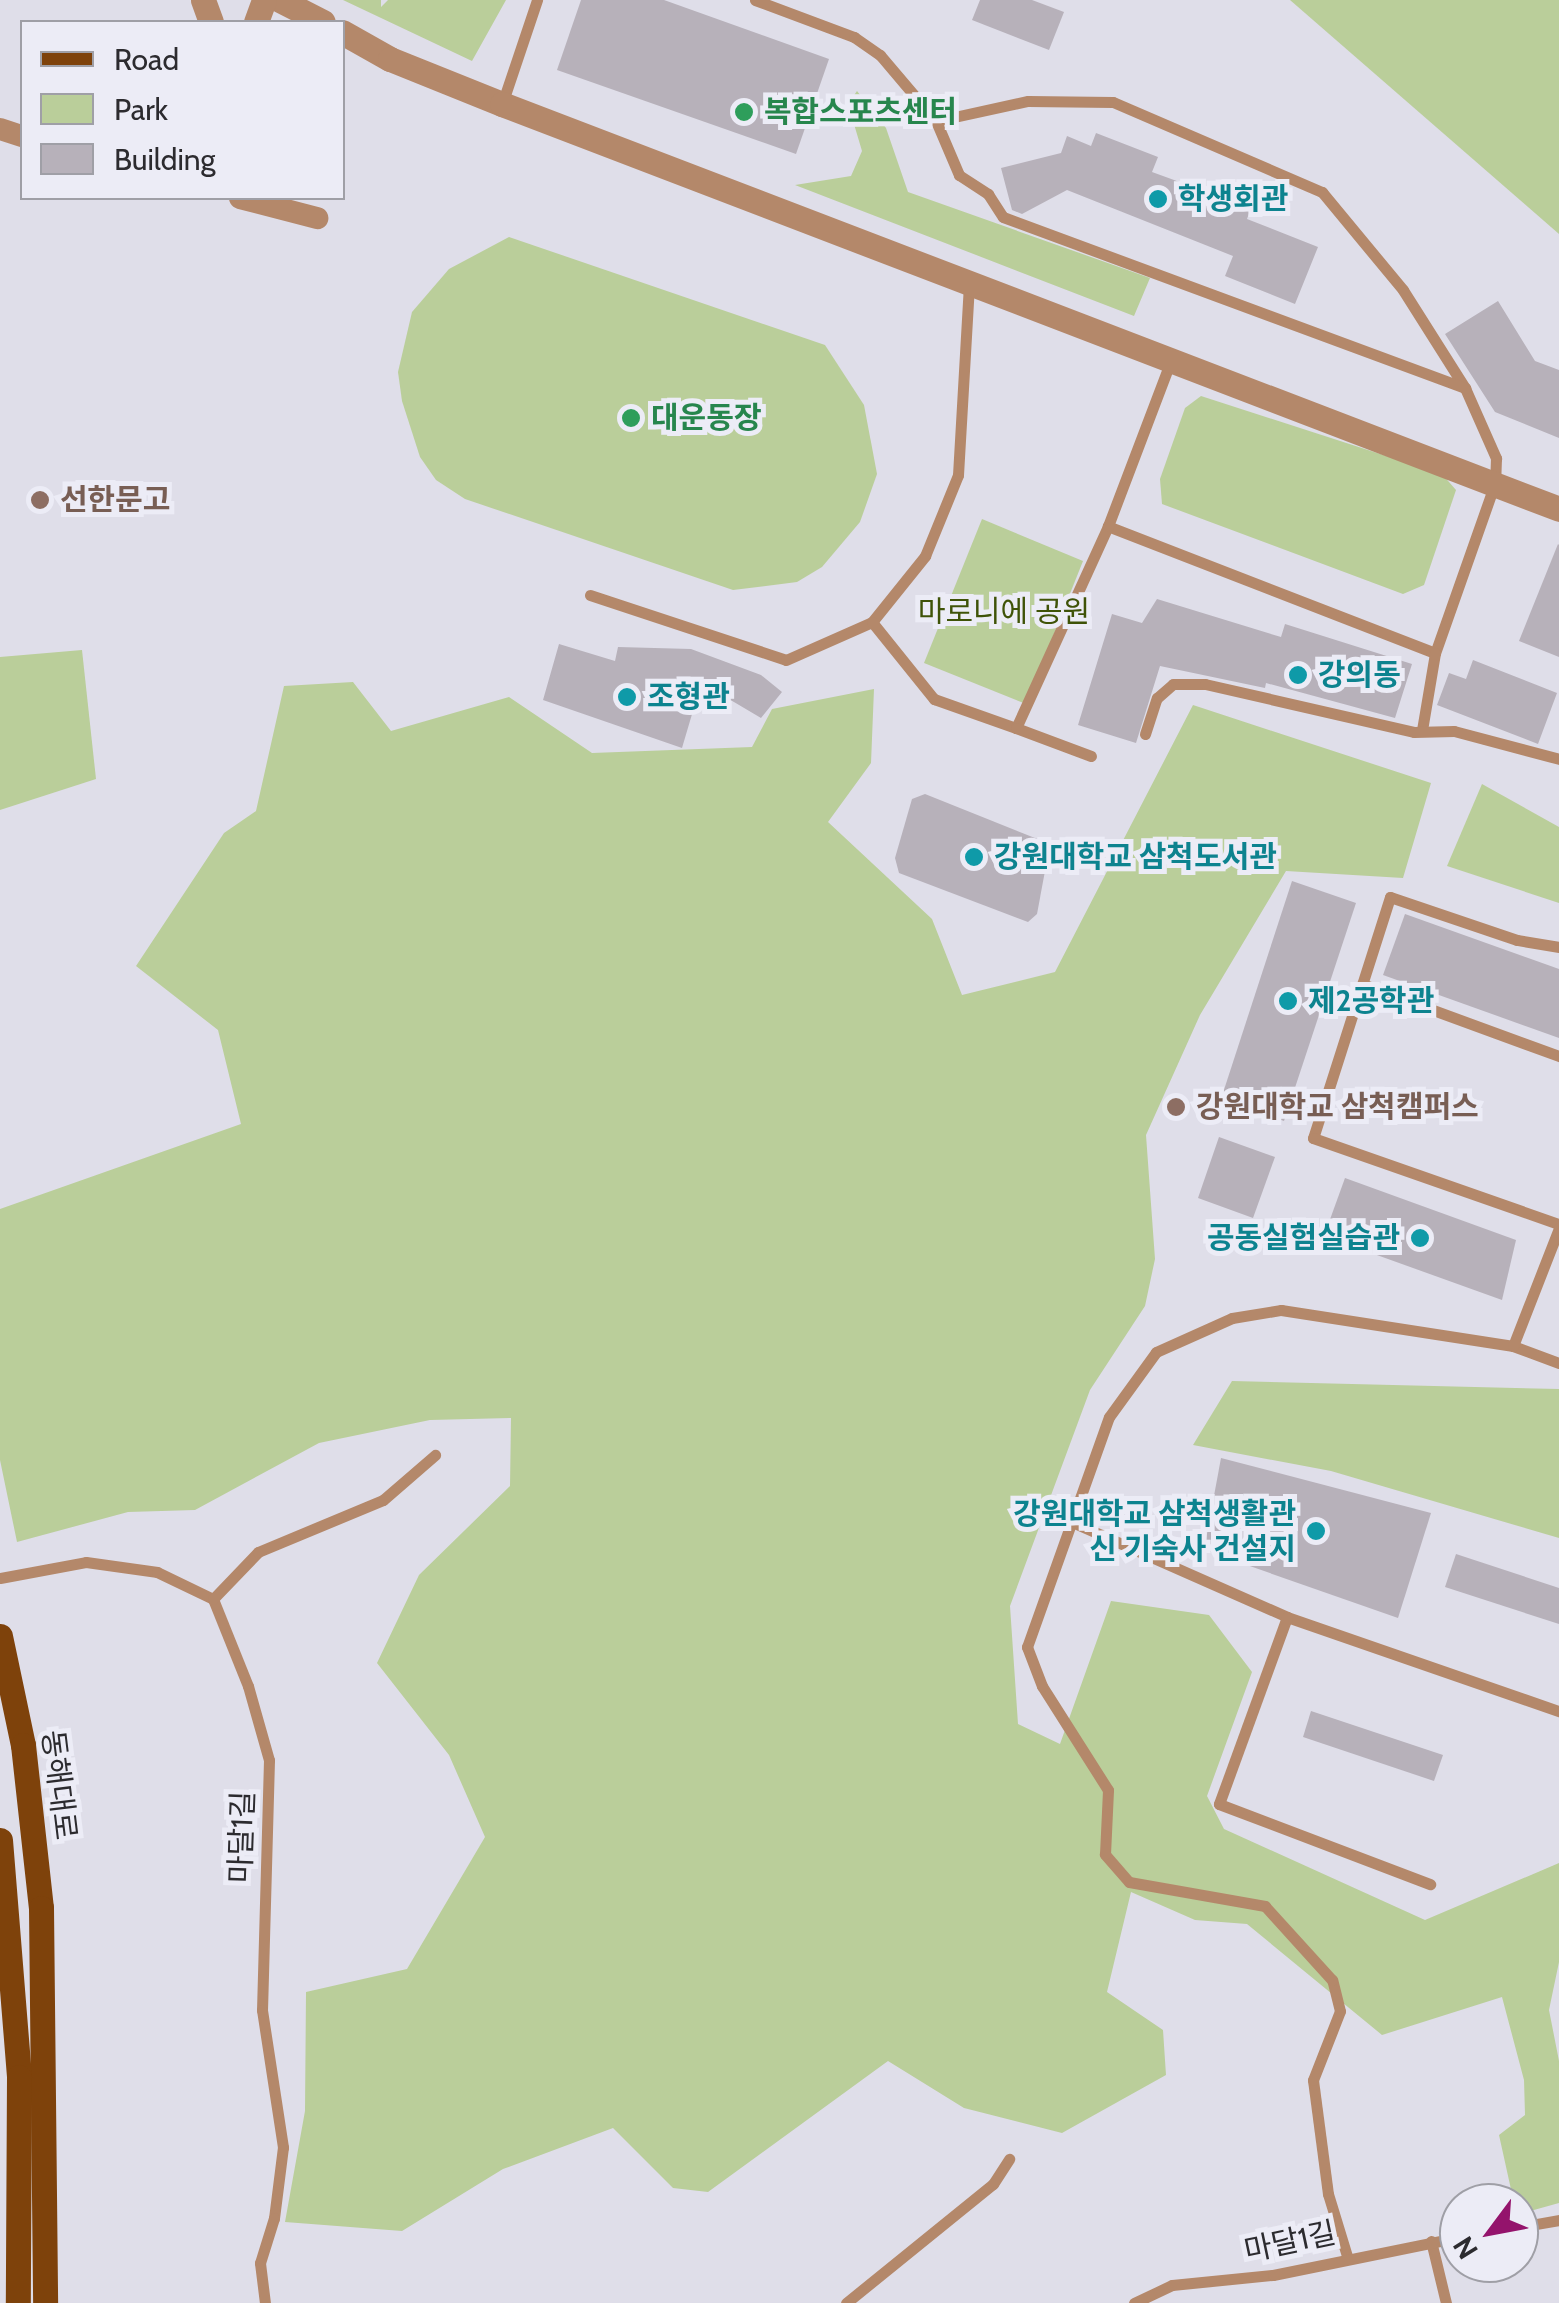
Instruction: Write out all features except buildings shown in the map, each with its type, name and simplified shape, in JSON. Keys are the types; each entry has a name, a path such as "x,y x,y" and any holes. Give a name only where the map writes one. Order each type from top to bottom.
{"main road":[{"name":"동해대로","path":"0,1636 24,1745 40,1908 46,2303"},
{"path":"0,1840 19,2077 18,2303"}],"street":[{"path":"280,0 319,20"},
{"path":"345,34 390,59 502,104 1559,508"},
{"path":"345,51 390,59"},
{"path":"248,200 317,218"}],"lane":[{"path":"502,104 537,0"},
{"path":"755,0 854,36 880,55 936,122 960,174 988,194 1003,217 1466,388"},
{"path":"936,122 1028,101 1114,102 1291,174 1346,216 1466,388 1488,430 1495,483 1436,653 1422,730"},
{"path":"590,595 786,660 872,622 925,556 958,475 969,283"},
{"path":"1016,728 1108,526 1172,357"},
{"path":"1108,526 1436,653"},
{"path":"872,622 934,699 1091,756"},
{"path":"1145,734 1157,698 1173,684 1205,684 1422,730 1454,730 1559,759"},
{"path":"1514,1346 1559,1226 1313,1138 1390,897 1517,940 1559,947"},
{"path":"1362,984 1559,1056"},
{"path":"1347,2256 1328,2194 1312,2080 1340,2011 1332,1980 1265,1906 1129,1882 1106,1854 1108,1790 1042,1686 1027,1647 1109,1417 1156,1352 1232,1318 1280,1310 1514,1346 1559,1363"},
{"path":"0,1578 86,1562 158,1572 213,1600 258,1552 382,1500 435,1456"},
{"path":"1072,1522 1287,1617 1559,1712"},
{"name":"마달1길","path":"213,1600 270,1760 262,2010 282,2147 274,2218 260,2262 266,2303"},
{"path":"1287,1617 1219,1804 1430,1884"},
{"path":"846,2303 993,2184 1009,2159"},
{"name":"마달1길","path":"1134,2303 1172,2285 1273,2275 1347,2256 1439,2241"},
{"path":"1431,2242 1446,2303"}],"green space":[{"path":"343,0 381,0 381,7 388,0 506,0 472,61"},
{"path":"1290,0 1559,0 1559,234"},
{"path":"857,91 886,128 908,192 1150,278 1134,316 795,185 851,176 862,151 848,104"},
{"path":"509,237 825,345 864,405 877,474 860,522 822,567 797,582 733,590 465,499 436,480 420,457 402,401 398,372 412,312 449,269"},
{"path":"1201,396 1442,474 1456,490 1424,585 1403,594 1162,504 1160,479 1185,408"},
{"name":"마로니에 공원","path":"982,519 1083,561 1026,704 924,663"},
{"path":"82,650 96,779 0,810 0,657"},
{"path":"353,682 391,731 509,697 592,753 752,747 772,709 874,689 871,763 828,822 932,919 962,995 1055,972 1193,705 1431,783 1403,878 1286,871 1200,1015 1146,1135 1155,1259 1145,1306 1090,1390 1010,1606 1018,1724 1060,1744 1111,1601 1209,1615 1252,1672 1207,1796 1224,1829 1425,1920 1559,1863 1559,1962 1549,2010 1559,2061 1559,2203 1539,2208 1539,2183 1510,2183 1499,2135 1525,2115 1524,2080 1502,1997 1382,2035 1247,1924 1195,1920 1131,1892 1107,1992 1163,2030 1166,2075 1062,2133 964,2108 888,2061 708,2192 673,2188 613,2128 503,2169 402,2231 285,2222 305,2111 306,1992 407,1969 485,1837 449,1755 377,1663 419,1575 510,1486 511,1418 430,1420 319,1443 195,1510 128,1512 17,1542 0,1460 0,1209 241,1124 218,1030 136,966 224,833 256,811 284,686"},
{"path":"1482,784 1559,827 1559,903 1447,866"},
{"path":"1232,1381 1559,1389 1559,1538 1331,1471 1193,1445"}],"place":[{"name":"복합스포츠센터","path":"744,112"},
{"name":"학생회관","path":"1158,199"},
{"name":"대운동장","path":"631,418"},
{"name":"선한문고","path":"40,500"},
{"name":"강의동","path":"1298,675"},
{"name":"조형관","path":"627,697"},
{"name":"강원대학교 삼척도서관","path":"974,857"},
{"name":"제2공학관","path":"1288,1001"},
{"name":"강원대학교 삼척캠퍼스","path":"1176,1107"},
{"name":"공동실험실습관","path":"1420,1238"},
{"name":"강원대학교 삼척생활관 신 기숙사 건설지","path":"1316,1531"}]}
